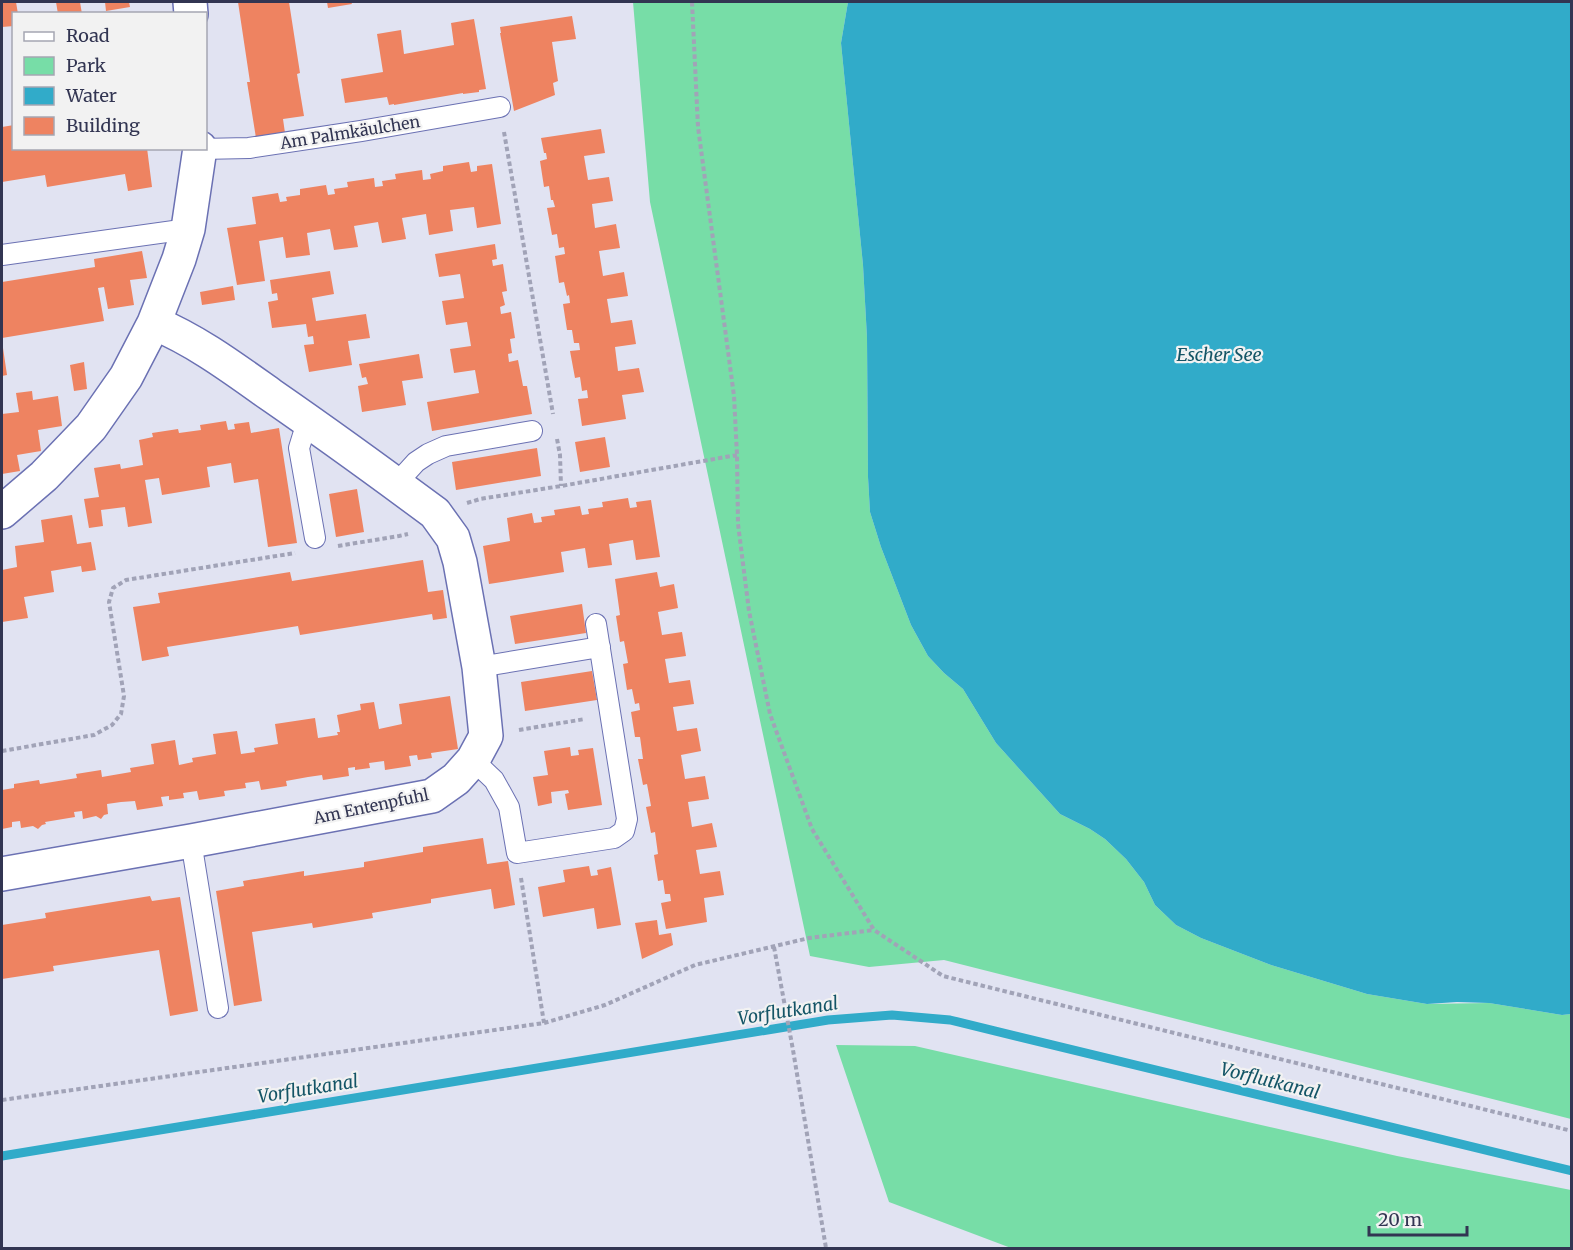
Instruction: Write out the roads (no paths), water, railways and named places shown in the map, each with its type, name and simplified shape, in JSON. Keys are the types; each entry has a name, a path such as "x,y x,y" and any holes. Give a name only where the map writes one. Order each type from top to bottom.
{"street":[{"name":"Am Palmkäulchen","path":"2,512 44,476 91,427 126,377 154,323 179,259 188,229 200,150"},
{"path":"154,323 207,349 396,484 439,518 453,538 460,562 479,668 480,748"},
{"name":"Am Entenpfuhl","path":"2,874 432,796 456,779 480,748"}],"lane":[{"name":"Am Palmkäulchen","path":"207,149 249,148 500,107"},
{"path":"2,255 188,229"},
{"path":"310,422 299,448 317,546"},
{"path":"396,484 416,462 446,446 532,431"},
{"path":"480,748 509,807 517,853 614,838 624,831 627,819 597,624"},
{"path":"479,668 600,647"},
{"path":"191,841 218,1008"}],"water":[{"name":"Escher See","path":"848,2 1571,2 1571,1014 1562,1015 1489,1003 1427,1004 1367,994 1271,965 1201,938 1176,925 1155,905 1144,882 1126,859 1105,839 1060,814 996,743 963,689 928,656 911,625 870,512 867,338 863,265 841,43"}],"waterway":[{"name":"Vorflutkanal","path":"2,1156 828,1020 892,1015 950,1020 1572,1171"}]}
